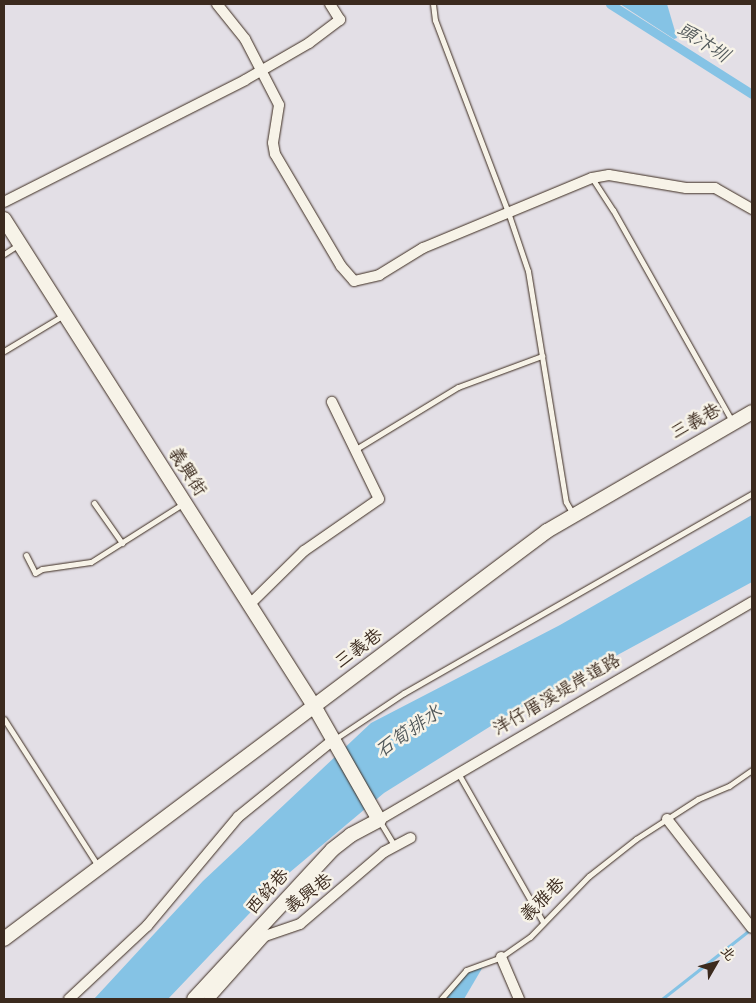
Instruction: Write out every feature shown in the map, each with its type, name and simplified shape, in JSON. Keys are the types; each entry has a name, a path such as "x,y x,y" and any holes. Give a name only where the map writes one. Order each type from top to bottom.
{"street":[{"path":"218,4 232,20 261,68 279,105 273,143 276,154 345,272 354,281 379,275 424,248 592,178 624,176 686,188 715,188 752,210"},
{"path":"4,202 245,80 261,68 336,26 340,20 330,4"},
{"name":"義興街","path":"4,219 314,706 379,820"},
{"path":"250,604 304,552 379,499 332,402"},
{"name":"三義巷","path":"4,939 573,514 752,412"},
{"name":"洋仔厝溪堤岸道路","path":"379,820 457,772 752,602"},
{"path":"69,999 147,926 238,817 334,744"},
{"path":"667,819 752,928"},
{"name":"西銘巷","path":"194,999 332,850 351,835 379,820"},
{"name":"義興巷","path":"209,999 265,936 300,924 394,845 410,838"},
{"path":"501,958 519,999"}],"lane":[{"path":"433,4 435,20 464,103 508,212 528,271 566,502 573,514"},
{"path":"592,178 614,210 733,423"},
{"path":"4,254 19,244"},
{"path":"4,351 64,315"},
{"path":"356,449 458,387 542,356"},
{"path":"334,744 404,693 752,494"},
{"path":"94,503 122,542"},
{"path":"26,554 35,573 42,569 91,562 185,503"},
{"path":"4,719 99,868"},
{"name":"義雅巷","path":"441,999 466,970 501,958 530,936 589,876 667,819 752,770"},
{"path":"457,772 543,922"},
{"path":"379,820 394,845"}],"water":[{"path":"620,4 667,4 677,38 674,39"},
{"name":"石筍排水","path":"752,515 752,582 518,709 384,793 283,878 168,999 94,999 203,881 371,723 560,625"},
{"path":"484,965 464,999 442,999 462,976"}],"waterway":[{"name":"頭汴圳","path":"610,4 752,94"},
{"path":"662,999 751,929"}]}
